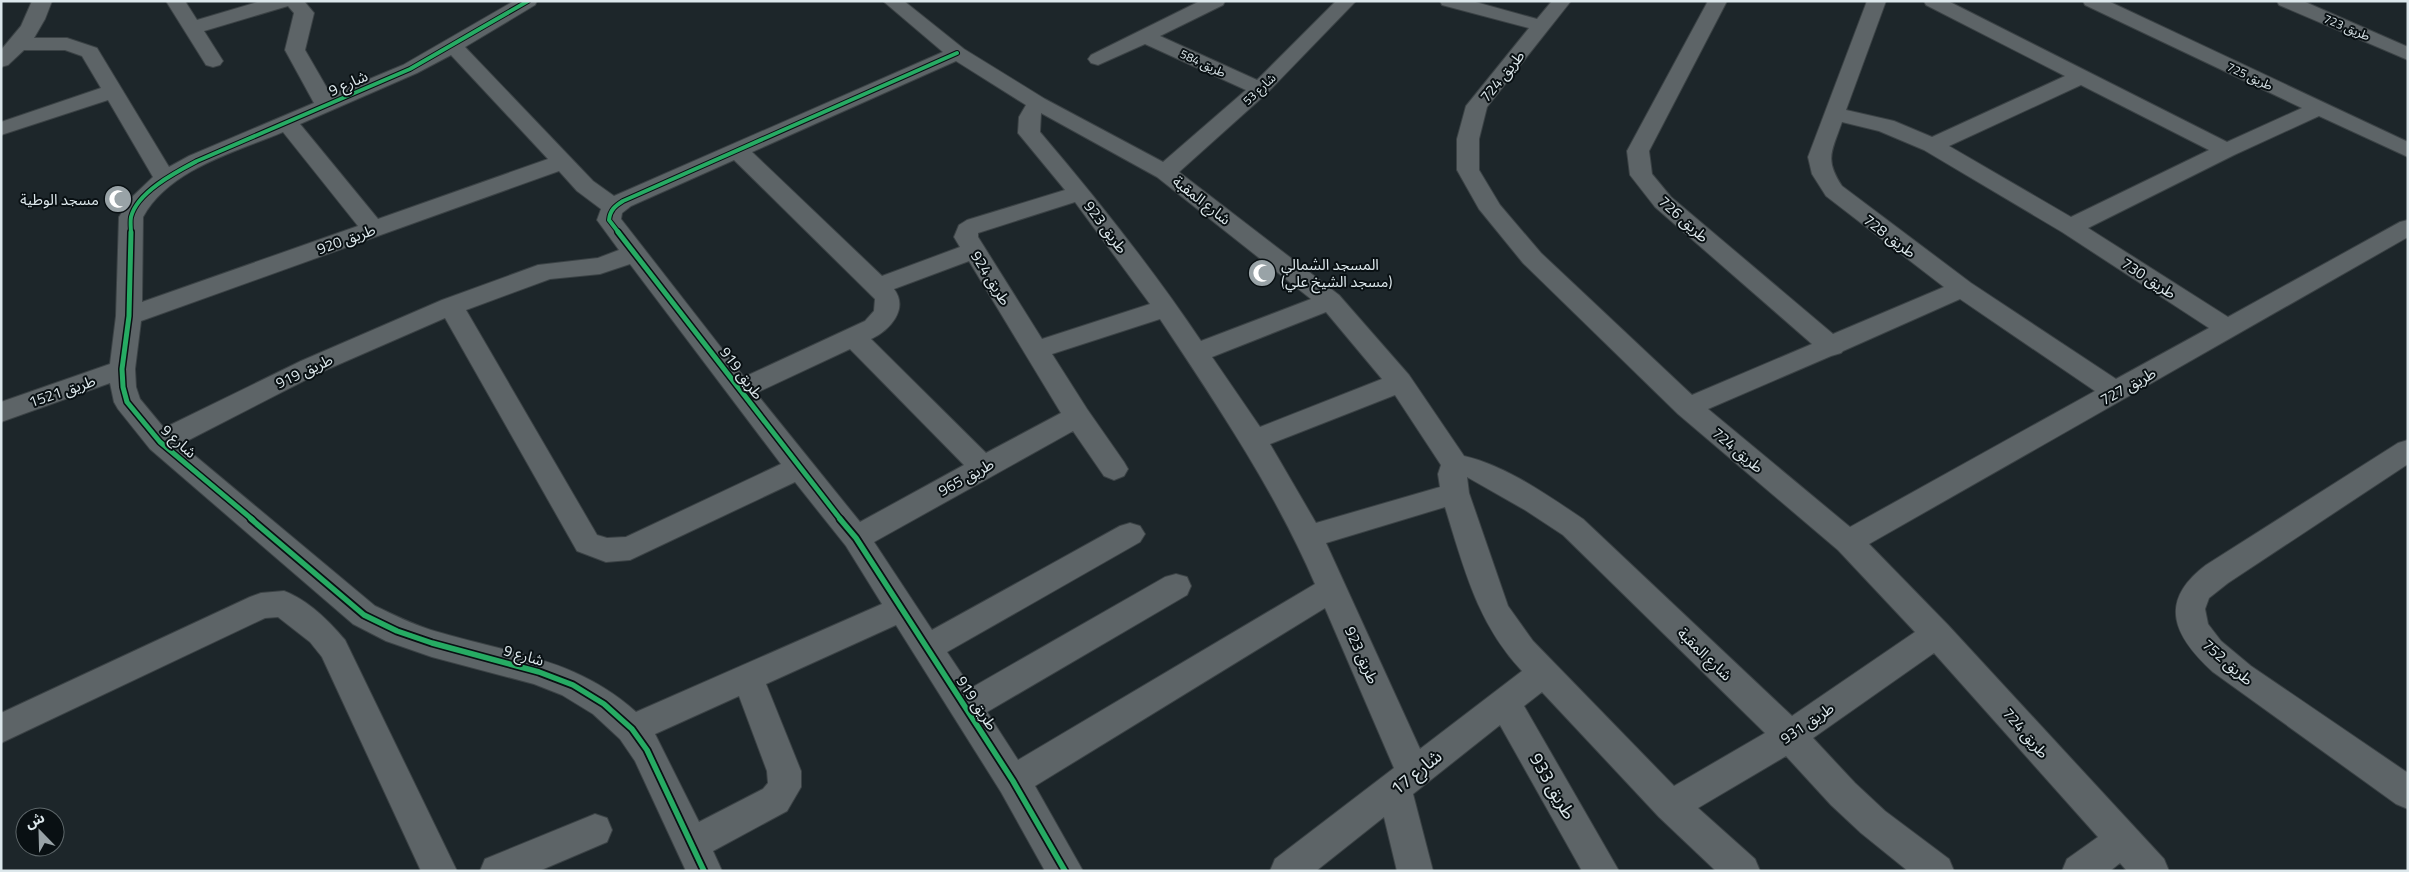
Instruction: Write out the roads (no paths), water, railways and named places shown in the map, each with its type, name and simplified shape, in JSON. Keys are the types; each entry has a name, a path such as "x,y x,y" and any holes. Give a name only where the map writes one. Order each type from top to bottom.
{"street":[{"path":"1,61 20,44 36,19 42,1"},
{"path":"176,1 190,28 213,61"},
{"path":"190,28 283,1"},
{"path":"294,1 304,13 301,30 295,41 296,50 327,106"},
{"name":"شارع 9","path":"528,1 453,46 410,69 197,161 165,179 139,203 131,218 129,316 122,369 123,387 127,402 160,442 322,578 340,598 364,615 409,635 556,677 598,698 632,729 649,753 698,857"},
{"name":"شارع المقبة","path":"892,1 957,54 1038,103 1165,172 1330,301 1400,382 1455,478 1495,611 1507,631 1672,806 1742,871"},
{"path":"1098,59 1216,1"},
{"name":"شارع 53","path":"1165,172 1260,90 1347,1"},
{"path":"1449,1 1543,26"},
{"name":"طريق 724","path":"1562,1 1477,106 1468,139 1468,170 1491,209 1532,258 1688,407 1848,542 1938,634 2122,841 2151,871"},
{"name":"طريق 726","path":"1718,1 1638,151 1641,175 1663,202 1832,346"},
{"name":"طريق 728","path":"1877,1 1872,10 1820,157 1823,174 1834,191 1962,290 2116,392"},
{"path":"1933,1 2226,150"},
{"name":"طريق 725","path":"2092,1 2408,150"},
{"name":"طريق 723","path":"2286,1 2408,54"},
{"name":"طريق 584","path":"1146,37 1260,90"},
{"path":"20,44 50,43 80,47 90,52 165,179"},
{"path":"453,46 594,195 614,207 623,201 737,150 957,54"},
{"path":"1932,144 2083,76"},
{"path":"1,129 113,91"},
{"name":"طريق 923","path":"1038,103 1030,112 1027,122 1029,133 1080,193 1166,308 1254,440 1310,537 1332,589 1404,782 1415,871"},
{"path":"2070,227 2226,150 2318,109"},
{"name":"طريق 730","path":"1835,114 1886,126 1932,144 2070,227 2229,329"},
{"path":"287,122 373,229"},
{"name":"طريق 919","path":"737,150 878,286 887,298 886,313 874,327 740,390"},
{"name":"طريق 920","path":"129,316 562,162"},
{"name":"طريق 924","path":"1080,193 975,225 967,230 966,237 1077,416 1114,469"},
{"name":"طريق 919","path":"614,207 609,214 609,220 799,468 856,538 1013,781 1065,871"},
{"name":"طريق 727","path":"1848,542 2408,228"},
{"name":"طريق 919","path":"160,442 310,367 451,306 547,271 600,266 621,259 634,251"},
{"path":"878,286 974,251"},
{"path":"1688,407 1962,290"},
{"path":"1196,353 1330,301"},
{"path":"451,306 587,543 606,550 630,548 799,468"},
{"path":"1036,350 1166,308"},
{"path":"854,337 983,467"},
{"name":"طريق 1521","path":"1,412 122,369"},
{"path":"1254,440 1400,382"},
{"name":"طريق 965","path":"856,538 1077,416"},
{"name":"طريق 752","path":"2408,450 2217,574 2197,589 2189,610 2193,628 2206,647 2254,684 2408,793"},
{"name":"شارع المقبة","path":"1455,478 1475,469 1542,506 1573,527 1790,736 1849,800 1873,822 1936,871"},
{"path":"1310,537 1455,478"},
{"path":"927,648 1130,534"},
{"path":"965,708 1176,586"},
{"path":"1013,781 1332,589"},
{"path":"1,730 261,606 284,604 321,633 334,650 438,871"},
{"path":"632,729 902,609"},
{"name":"طريق 931","path":"1672,806 1790,736 1938,634"},
{"name":"شارع 17","path":"1288,871 1404,782 1504,701 1544,672"},
{"path":"698,857 775,800 783,791 786,780 784,771 748,678"},
{"name":"طريق 933","path":"1504,701 1601,871"},
{"path":"498,871 595,830"},
{"path":"2080,871 2122,841"}],"place":[{"name":"مسجد الوطية","path":"118,199"},
{"name":"المسجد الشمالي (مسجد الشيخ علي)","path":"1262,273"}]}
